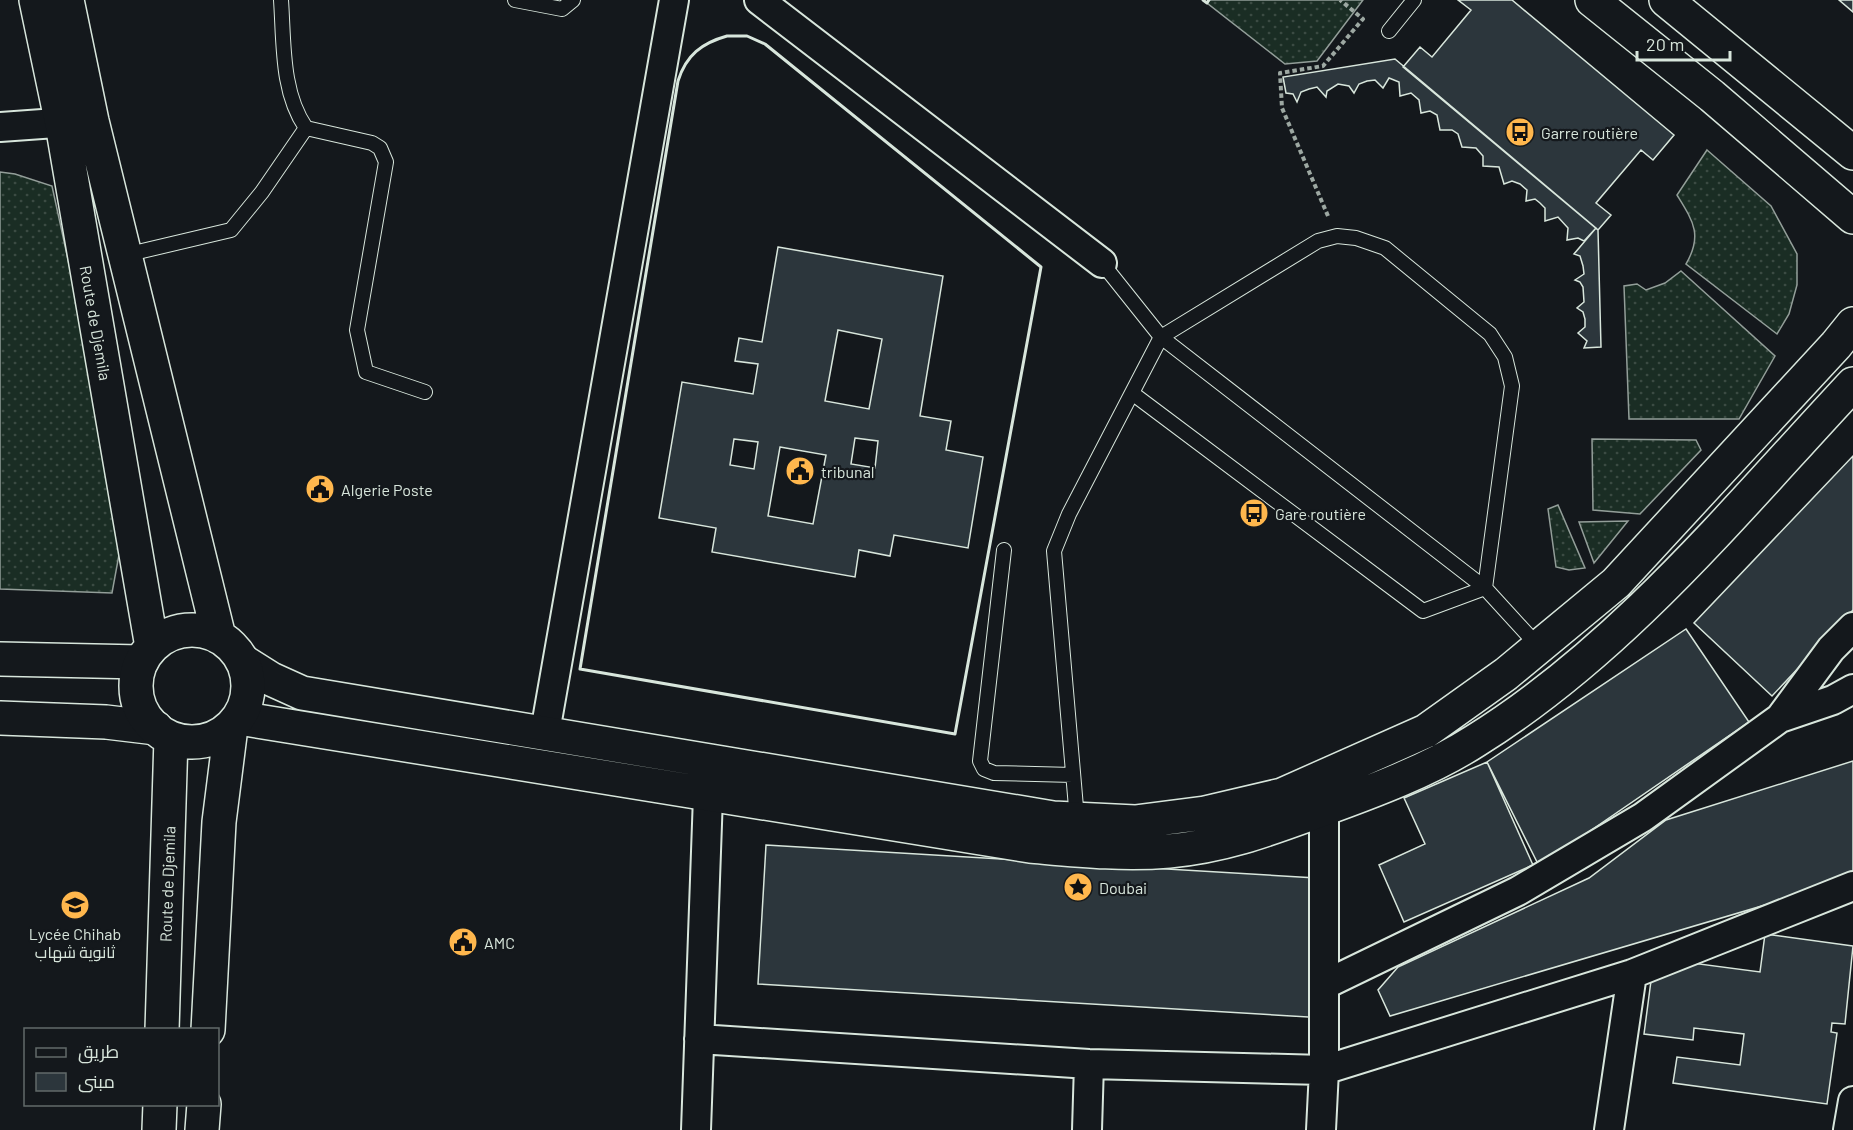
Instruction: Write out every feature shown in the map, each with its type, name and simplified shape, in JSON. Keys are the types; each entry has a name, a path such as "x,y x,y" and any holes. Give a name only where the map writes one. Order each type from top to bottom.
{"main road":[{"name":"Route de Djemila","path":"36,0 125,255 219,637"},
{"name":"Route de Djemila","path":"67,0 77,122 147,654"},
{"path":"1592,0 1712,96 1853,217"},
{"path":"1666,0 1853,153"},
{"path":"0,718 106,722 164,733 190,742 209,740 235,722 1030,846 1108,853 1170,851 1242,840 1426,731 1539,647 1616,583 1853,324"},
{"path":"244,662 271,679 302,693 1053,818 1135,822 1205,813 1281,795 1367,794 1474,742 1559,682 1640,611 1853,384"},
{"path":"164,733 144,714 137,697 137,679 147,654 166,636 183,630 202,631 219,637 234,648 244,662 249,681 247,700 235,722 219,822 208,1028"},
{"path":"1539,647 1559,682"},
{"path":"0,659 147,654"},
{"name":"Route de Djemila","path":"162,1028 164,733"},
{"path":"159,1130 160,1106"},
{"path":"202,1130 204,1106"}],"street":[{"path":"544,732 674,0"},
{"path":"759,0 1102,263"},
{"path":"0,127 77,122"},
{"path":"1324,985 1518,891 1644,817 1780,718 1831,650 1853,627"},
{"path":"1780,718 1833,700 1853,689"},
{"path":"696,1130 708,796 718,762"},
{"path":"1319,795 1324,985 1321,1130"},
{"path":"699,1039 1089,1064 1324,1070 1632,974 1853,886"},
{"path":"1609,1130 1632,974"},
{"path":"1087,1130 1089,1064"},
{"path":"1848,1130 1853,1101"}],"lane":[{"path":"280,0 289,90 295,114 306,128 372,143 380,148 386,162 357,330 366,372 425,392"},
{"path":"515,0 562,9 573,0"},
{"path":"1389,31 1414,0"},
{"path":"125,255 231,230 262,192 306,128"},
{"path":"1077,819 1054,551 1082,486 1161,337 1318,241 1336,236 1356,238 1385,248 1490,334 1505,357 1512,386 1485,588"},
{"path":"1102,263 1161,337 1485,588 1539,647"},
{"path":"1132,393 1423,611 1485,588"},
{"path":"1004,550 980,761 984,769 994,773 1073,775"}],"path":[{"path":"1336,236 1282,108 1280,73 1323,66 1363,19 1339,2 1340,0"}],"green space":[{"path":"1209,0 1363,0 1317,61 1285,64 1207,3"},
{"path":"1707,150 1771,206 1797,254 1797,285 1789,314 1777,334 1686,264 1694,245 1694,228 1677,195"},
{"path":"0,172 15,174 52,186 125,522 112,593 0,589"},
{"path":"1681,271 1775,356 1739,419 1629,419 1624,286 1637,284 1646,290 1665,283"},
{"path":"1592,439 1696,440 1701,450 1640,514 1593,510"},
{"path":"1558,505 1585,568 1569,570 1556,567 1548,509"},
{"path":"1628,521 1594,563 1579,522"}],"building":[{"path":"1458,0 1512,0 1674,135 1653,160 1641,150 1596,203 1611,215 1598,230 1403,67 1420,47 1432,57 1471,10"},
{"path":"1839,0 1853,0 1853,12"},
{"path":"1395,59 1596,228 1584,241 1578,238 1567,240 1568,228 1558,217 1545,221 1545,208 1535,199 1526,201 1527,190 1512,181 1504,184 1499,167 1483,166 1483,156 1476,148 1462,147 1458,134 1452,130 1440,130 1437,115 1430,111 1421,113 1419,100 1411,93 1400,96 1399,82 1389,78 1383,88 1375,80 1367,81 1359,84 1354,93 1349,86 1338,84 1327,91 1326,97 1317,87 1301,92 1297,102 1293,94 1286,93 1283,77"},
{"path":"1596,228 1598,230 1601,347 1584,348 1587,341 1578,333 1585,327 1585,319 1583,312 1577,308 1584,302 1583,287 1575,280 1584,274 1580,256 1574,254"},
{"path":"778,247 943,276 920,416 951,421 946,450 983,457 968,548 894,535 890,556 859,550 855,577 712,552 716,528 659,518 682,382 753,394 758,364 735,361 739,338 762,342","holes":["838,330 882,339 869,409 825,401","780,447 826,455 813,524 768,516"]},
{"path":"855,438 878,441 875,468 851,464"},
{"path":"734,439 758,442 754,469 730,465"},
{"path":"1853,456 1853,610 1772,696 1694,623"},
{"path":"1686,629 1749,722 1539,866 1487,762"},
{"path":"1853,761 1853,879 1390,1016 1378,990 1398,967 1589,878 1666,820"},
{"path":"1487,762 1533,865 1404,922 1379,865 1425,844 1404,798"},
{"path":"766,845 1333,879 1325,1018 758,984"},
{"path":"1765,934 1853,946 1845,1024 1832,1023 1831,1032 1837,1033 1827,1104 1673,1083 1677,1057 1740,1065 1744,1034 1694,1028 1693,1040 1644,1034 1654,958 1760,972"}],"wall":[{"path":"1203,0 1207,3 1209,0"},
{"path":"727,36 747,36 765,44 1041,267 955,734 580,669 678,81 681,72 696,51 710,42 727,36"}],"place":[{"name":"Garre routière","path":"1520,132"},
{"name":"tribunal","path":"800,471"},
{"name":"Algerie Poste","path":"320,489"},
{"name":"Gare routière","path":"1254,513"},
{"name":"Doubai","path":"1078,887"},
{"name":"Lycée Chihab ثانوية شهاب","path":"75,905"},
{"name":"AMC","path":"463,942"}]}
